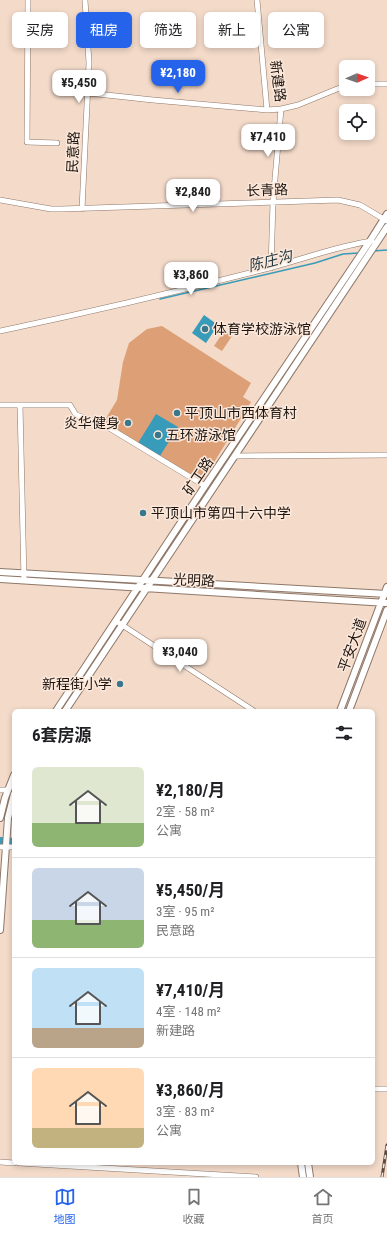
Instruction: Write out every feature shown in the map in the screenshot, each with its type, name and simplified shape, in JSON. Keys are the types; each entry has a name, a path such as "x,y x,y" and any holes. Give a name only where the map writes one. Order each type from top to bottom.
{"main road":[{"name":"矿工路","path":"66,709 366,258 386,218"},
{"name":"矿工路","path":"57,709 358,259 387,227"},
{"name":"光明路","path":"0,572 386,594"},
{"name":"光明路","path":"0,579 384,603"},
{"name":"平安大道","path":"341,709 384,603 387,587"},
{"name":"平安大道","path":"350,709 387,610"},
{"path":"0,818 7,790 12,779"},
{"path":"0,930 4,834 12,802"},
{"path":"301,1165 303,1177"},
{"path":"308,1165 310,1177"}],"street":[{"path":"28,0 27,142 58,143"},
{"name":"民意路","path":"82,209 89,64 85,0"},
{"name":"新建路","path":"257,0 267,110 280,109 273,202 271,268"},
{"path":"375,84 387,84"},
{"path":"280,109 298,106 339,88"},
{"path":"88,93 267,110"},
{"name":"长青路","path":"0,200 51,209 338,200 360,205 386,218"},
{"path":"0,331 107,308 271,268 354,244 373,243"},
{"path":"0,405 70,405 76,415 101,423 205,486"},
{"path":"20,405 24,580"},
{"path":"235,456 387,455"},
{"path":"116,621 251,709"},
{"path":"0,790 7,790"},
{"path":"375,1089 387,1089"},
{"path":"0,1162 12,1163"},
{"path":"46,1165 184,1175 256,1177"}],"shaded area":[{"name":"平顶山市西体育村","path":"162,326 251,383 243,397 251,402 202,482 103,423 117,400 123,362 129,343 147,329"},
{"path":"224,331 232,336 222,351 214,346"}],"water":[{"name":"体育学校游泳馆","path":"204,315 218,325 206,343 192,333"},
{"name":"五环游泳馆","path":"156,414 178,427 160,456 138,443"}],"waterway":[{"name":"陈庄沟","path":"373,251 387,250"},
{"name":"陈庄沟","path":"160,299 315,263 343,254 359,253"},
{"path":"0,841 12,842"}],"railway":[{"path":"382,1177 387,1145"}],"place":[{"name":"体育学校游泳馆","path":"205,329"},
{"name":"平顶山市西体育村","path":"177,413"},
{"name":"炎华健身","path":"128,423"},
{"name":"五环游泳馆","path":"158,435"},
{"name":"平顶山市第四十六中学","path":"143,513"},
{"name":"新程街小学","path":"120,684"}]}
